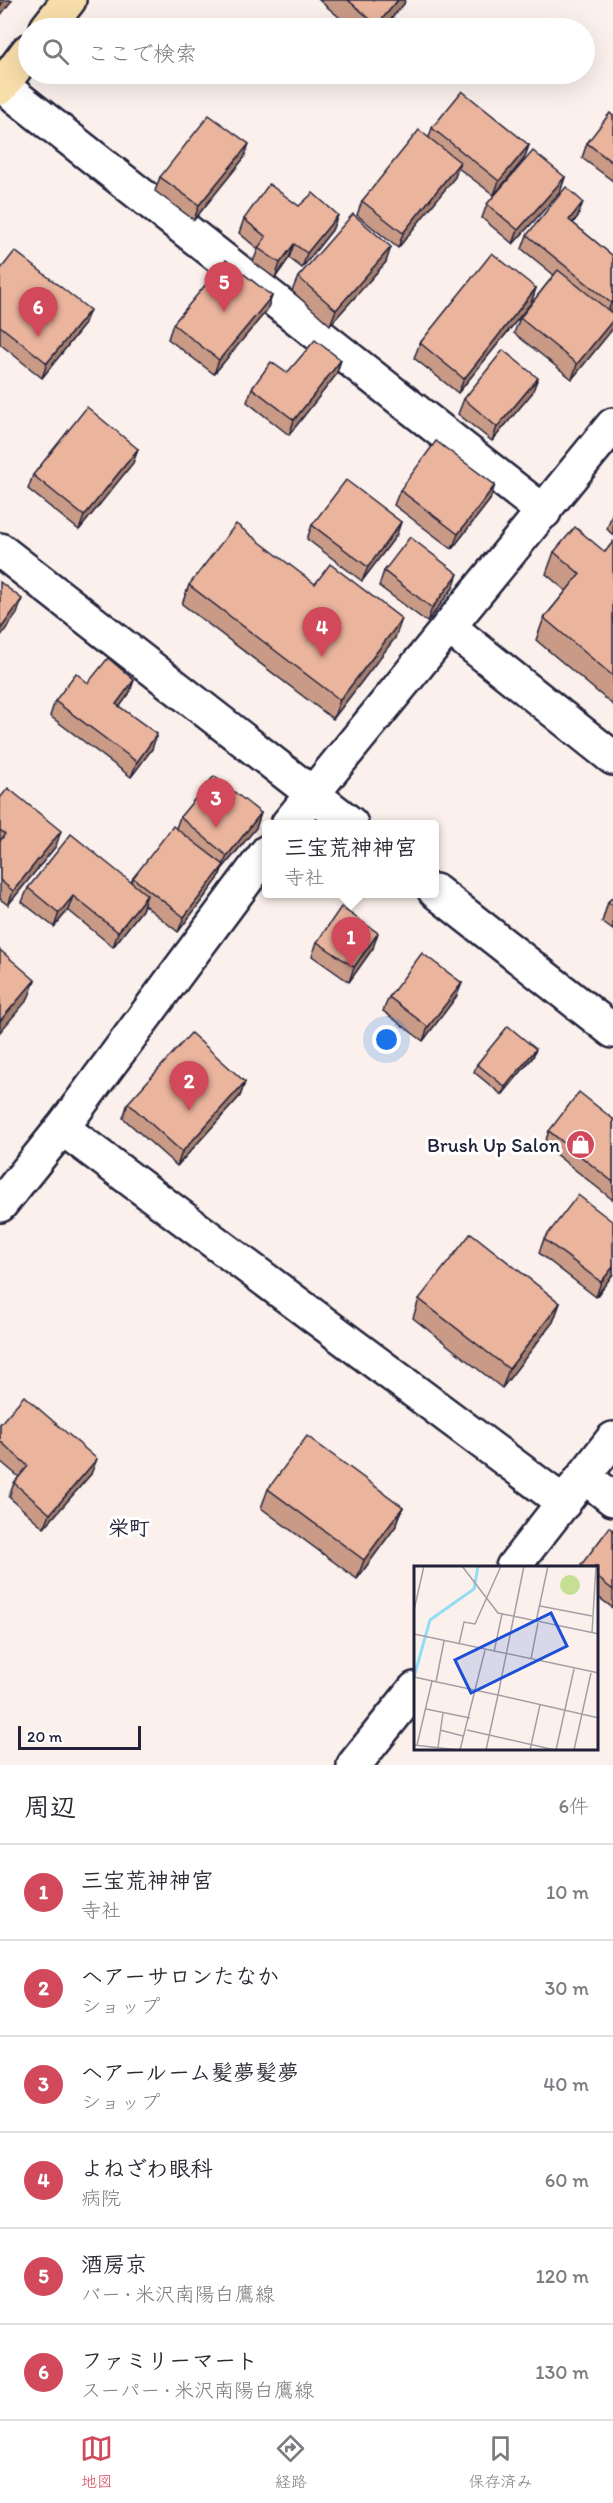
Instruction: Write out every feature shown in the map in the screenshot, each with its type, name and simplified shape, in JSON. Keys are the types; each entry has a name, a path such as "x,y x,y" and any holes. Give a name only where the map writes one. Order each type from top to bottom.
{"main road":[{"path":"54,18 69,0"},
{"path":"1,86 18,64"}],"street":[{"path":"1,86 544,512"},
{"path":"292,820 311,793 613,426"},
{"path":"0,550 345,820"},
{"path":"449,627 613,758"},
{"path":"0,1205 62,1128 262,859"},
{"path":"439,894 613,1031"},
{"path":"62,1128 564,1503"},
{"path":"514,1566 613,1439"},
{"path":"584,1476 613,1499"},
{"path":"354,1765 414,1690"}],"building":[{"path":"348,0 398,0 383,18 369,18"},
{"path":"462,91 529,145 499,181 432,128"},
{"path":"610,113 613,116 613,163 587,143"},
{"path":"209,115 249,144 199,205 160,177"},
{"path":"419,130 460,162 403,233 362,201"},
{"path":"533,151 565,177 518,230 487,204"},
{"path":"269,184 299,206 313,193 338,215 307,253 294,244 280,263 258,248 266,237 244,219"},
{"path":"566,187 583,202 569,220 613,256 613,301 611,303 527,235"},
{"path":"353,214 391,247 336,310 298,277"},
{"path":"15,251 90,310 47,363 0,326 0,270"},
{"path":"492,253 536,288 464,379 420,343"},
{"path":"226,260 272,296 219,360 173,324"},
{"path":"558,270 613,314 613,320 577,364 520,318"},
{"path":"315,340 341,360 294,420 252,388 271,362 287,373"},
{"path":"503,350 538,378 497,427 464,399"},
{"path":"87,407 138,449 84,516 33,475"},
{"path":"436,441 495,485 458,534 400,490"},
{"path":"346,480 401,522 368,567 312,525"},
{"path":"236,524 315,584 330,564 402,619 340,700 189,585"},
{"path":"575,527 605,552 613,542 613,676 544,618 580,574 554,552"},
{"path":"410,537 458,574 432,608 384,571"},
{"path":"0,582 22,599 2,627 0,625"},
{"path":"108,658 134,680 116,704 157,734 137,762 55,701 76,673 88,683"},
{"path":"214,776 261,813 227,856 180,817"},
{"path":"8,788 61,831 13,891 0,880 0,841 5,834 0,830 0,798"},
{"path":"173,826 224,865 184,917 133,878"},
{"path":"71,834 147,895 118,932 73,896 59,913 28,888"},
{"path":"341,907 378,933 354,967 317,942"},
{"path":"0,950 35,980 0,1021"},
{"path":"422,953 462,983 428,1027 389,997"},
{"path":"508,1026 536,1049 505,1087 477,1064"},
{"path":"191,1033 245,1082 182,1152 128,1103"},
{"path":"579,1092 613,1119 613,1182 549,1131"},
{"path":"578,1195 613,1222 613,1267 601,1282 544,1239"},
{"path":"471,1233 560,1303 509,1369 419,1299"},
{"path":"24,1396 97,1459 50,1514 14,1483 28,1466 0,1441 0,1424"},
{"path":"307,1436 403,1507 364,1560 268,1489"},
{"path":"610,1527 613,1530 613,1590 598,1578 598,1566 581,1565"}],"place":[{"name":"酒房京","path":"224,312"},
{"name":"ファミリーマート","path":"38,337"},
{"name":"よねざわ眼科","path":"322,657"},
{"name":"ヘアールーム髪夢髪夢","path":"216,828"},
{"name":"三宝荒神神宮","path":"351,967"},
{"name":"ヘアーサロンたなか","path":"189,1111"},
{"name":"Brush Up Salon","path":"581,1145"}],"district":[{"name":"栄町","path":"129,1527"}]}
